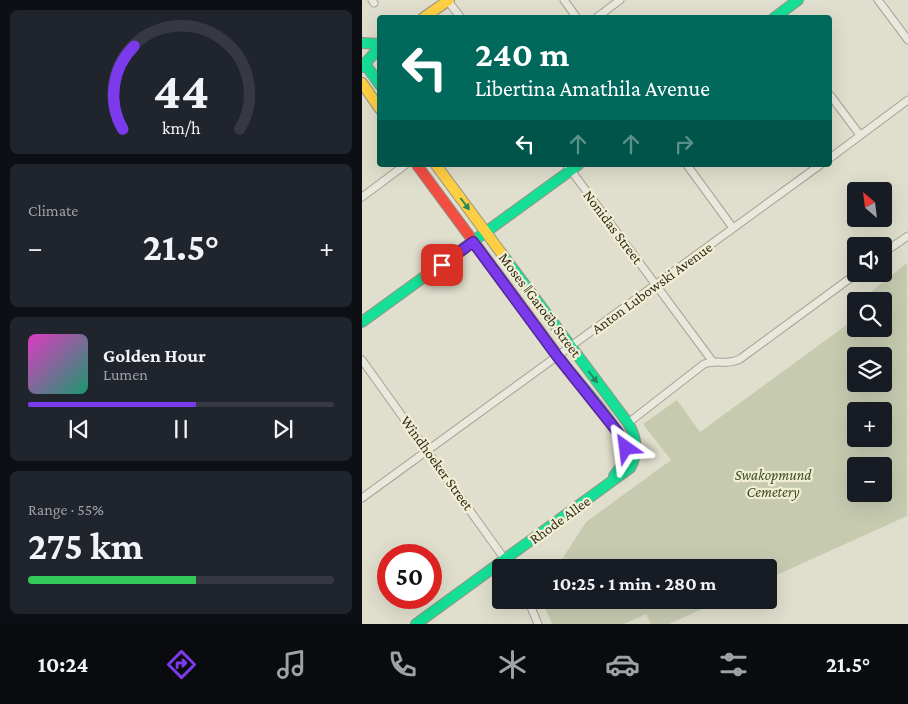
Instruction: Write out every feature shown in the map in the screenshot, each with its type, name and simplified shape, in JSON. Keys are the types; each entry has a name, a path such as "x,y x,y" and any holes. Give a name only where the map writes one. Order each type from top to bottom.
{"main road":[{"path":"427,15 448,0"},
{"path":"778,15 798,0"},
{"path":"362,43 377,47"},
{"path":"377,49 363,62 377,81"},
{"path":"362,83 377,105"},
{"name":"Moses ǁGaroëb Street","path":"419,167 557,356 625,443 627,453 624,462 605,486"},
{"name":"Moses ǁGaroëb Street","path":"437,167 632,429 637,444 636,456 630,468 605,486"},
{"path":"362,322 486,233 572,167"},
{"name":"Rhode Allee","path":"514,559 605,486"},
{"name":"Rhode Allee","path":"416,624 492,574"}],"street":[{"path":"448,0 459,15"},
{"path":"564,0 575,15"},
{"path":"600,15 620,0"},
{"path":"878,0 908,40"},
{"path":"832,98 860,135"},
{"path":"832,156 908,100"},
{"path":"362,197 402,167"},
{"name":"Nonidas Street","path":"572,167 713,362"},
{"path":"688,167 733,228"},
{"name":"Anton Lubowski Avenue","path":"362,498 817,167"},
{"path":"892,247 908,236"},
{"path":"628,423 699,367 713,362 730,363 740,359 847,281"},
{"name":"Windhoeker Street","path":"362,360 506,559"},
{"path":"532,609 538,624"}],"green space":[{"name":"Swakopmund Cemetery","path":"907,263 907,516 777,575 777,559 562,559 586,522 671,460 643,424 677,400 700,432 847,325 847,337 892,337 892,292 870,292 883,282 892,282 892,275"},
{"path":"546,609 702,609 669,624 651,624 646,614 624,624 552,624"}],"traffic: fast":[{"path":"778,15 798,0"},
{"path":"362,43 377,44"},
{"path":"362,67 377,50"},
{"path":"365,64 377,81"},
{"path":"362,322 575,167"},
{"path":"416,624 630,468 635,456 635,440 628,423 502,254"},
{"path":"567,368 601,409 624,444 625,459 614,476"}],"traffic: slow":[{"path":"427,15 449,0"},
{"path":"362,83 377,105"},
{"path":"437,167 502,254"}],"traffic: jam":[{"path":"418,167 567,368"}],"route":[{"path":"442,265 473,242 557,356 620,435 626,448"}]}
